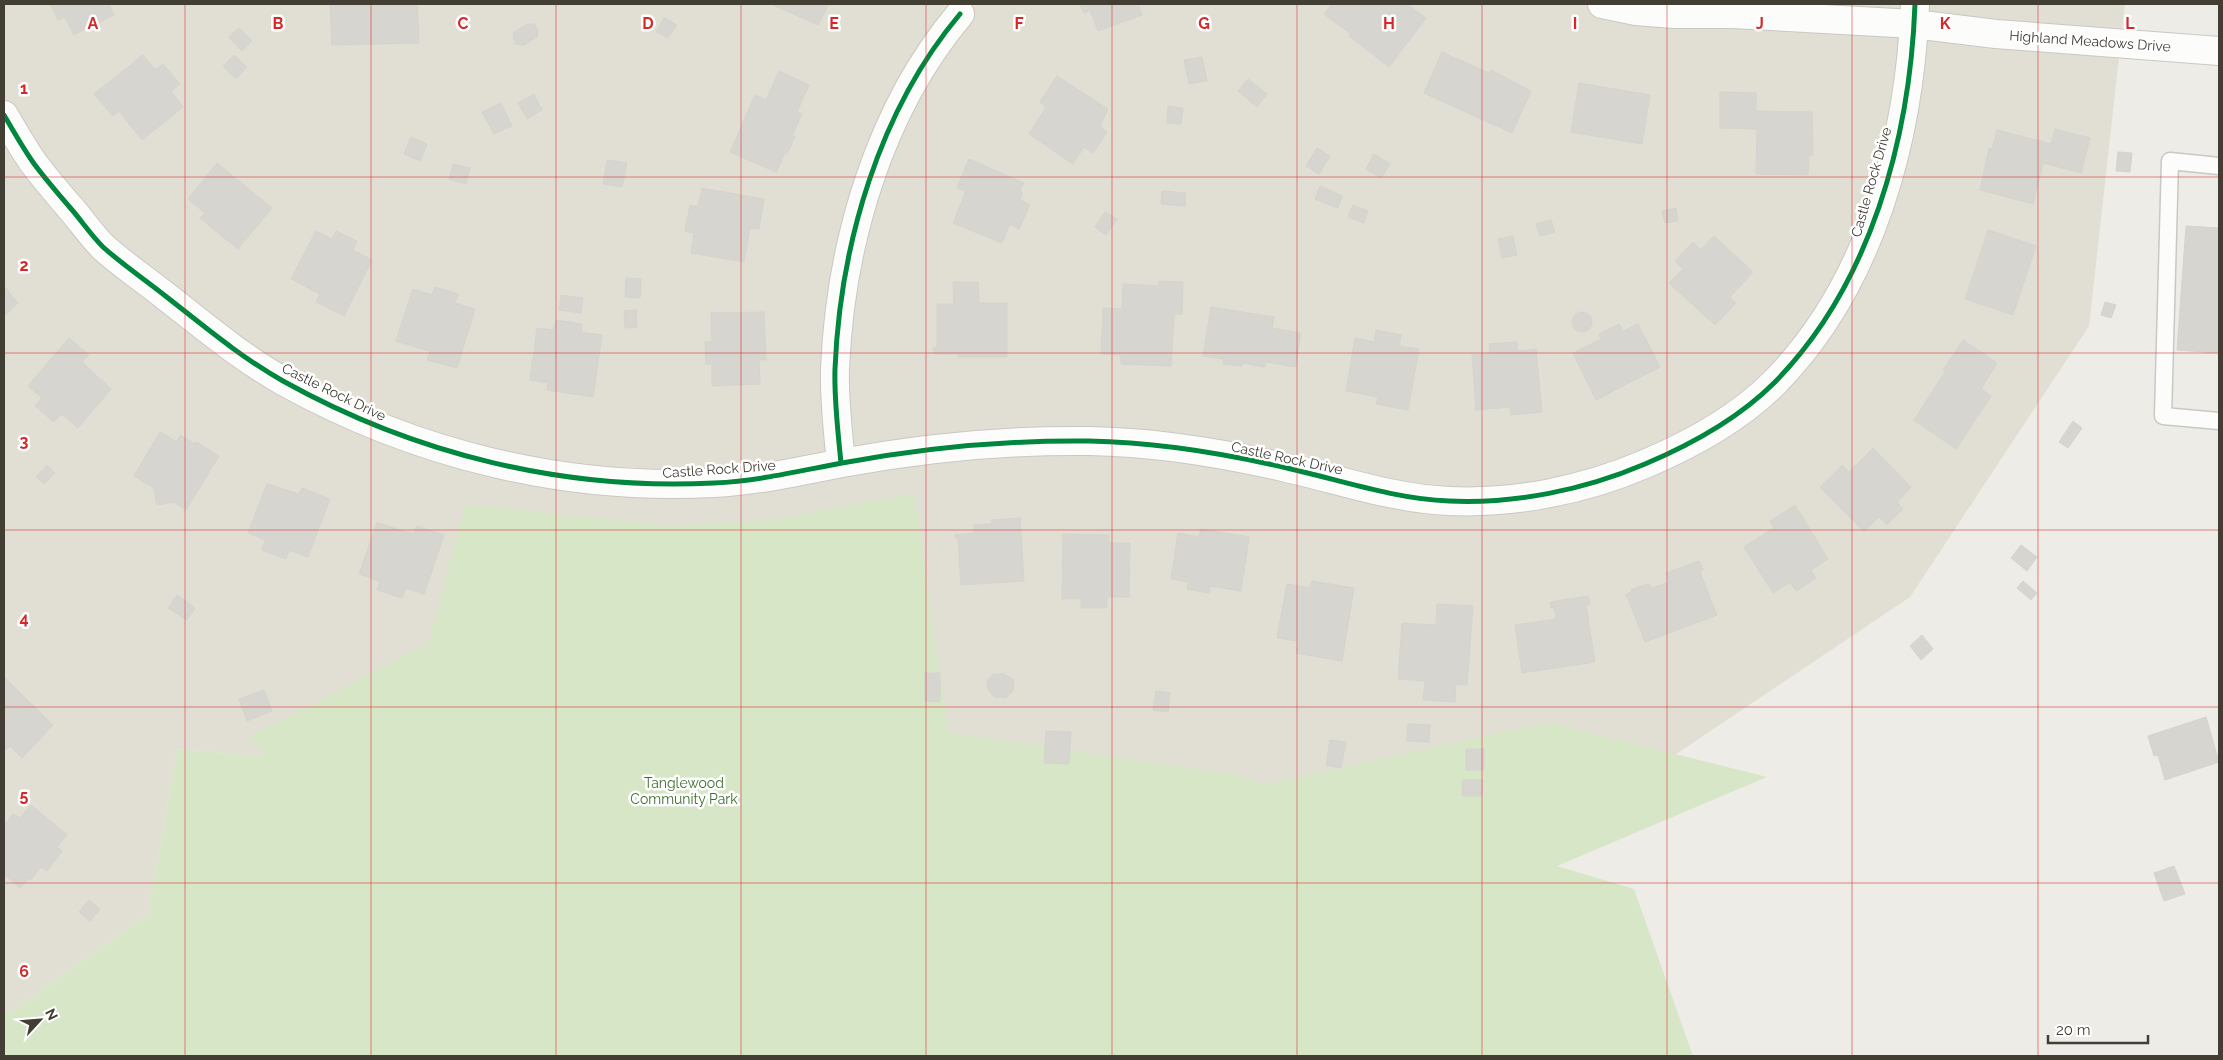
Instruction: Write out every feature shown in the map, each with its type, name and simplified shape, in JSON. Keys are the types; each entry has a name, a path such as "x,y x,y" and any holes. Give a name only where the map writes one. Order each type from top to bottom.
{"street":[{"name":"Highland Meadows Drive","path":"1602,4 1636,11 1674,14 1914,14 1996,34 2219,51"},
{"path":"841,463 835,370 840,297 854,236 880,154 906,96 939,39 960,14"},
{"name":"Castle Rock Drive","path":"4,116 33,163 100,244 225,343 280,380 343,411 398,434 455,453 544,474 592,481 647,484 729,482 777,477 841,463 942,448 1047,441 1133,443 1232,457 1413,497 1445,501 1510,498 1583,486 1620,474 1682,446 1748,405 1770,387 1816,333 1850,276 1866,242 1891,166 1903,110 1914,14"}],"lane":[{"path":"2219,166 2170,161 2163,416 2219,420"}],"shaded area":[{"path":"4,4 2125,4 2089,326 1910,597 1660,765 1460,839 177,749 148,914 14,1010 4,1011"}],"green space":[{"name":"Tanglewood Community Park","path":"914,493 949,732 1236,775 1266,784 1547,722 1767,777 1557,866 1634,889 1693,1056 4,1056 4,1011 14,1010 148,914 177,749 267,756 249,737 429,643 465,504 672,526 777,519"}],"building":[{"path":"50,4 109,4 114,15 74,35 65,17 58,20"},
{"path":"330,4 417,4 419,43 332,45"},
{"path":"771,4 829,4 818,25"},
{"path":"1080,4 1138,4 1142,15 1098,31 1090,10 1084,13"},
{"path":"1332,4 1407,4 1426,18 1389,67 1349,36 1351,34 1324,14"},
{"path":"664,18 677,25 668,38 656,32"},
{"path":"528,24 534,24 538,31 537,37 524,45 516,44 513,38 514,32"},
{"path":"239,28 252,41 242,51 229,37"},
{"path":"1442,52 1489,73 1491,70 1531,91 1512,133 1424,93"},
{"path":"143,55 155,70 163,64 180,84 171,91 183,107 142,140 119,111 113,116 94,94"},
{"path":"234,55 247,67 236,79 223,66"},
{"path":"1202,57 1207,81 1189,84 1184,60"},
{"path":"779,71 809,85 797,112 802,114 792,136 795,136 776,172 730,152 755,95 766,100"},
{"path":"1057,76 1108,109 1100,126 1107,132 1093,153 1084,147 1073,164 1029,134 1046,107 1040,102"},
{"path":"1248,79 1267,94 1257,107 1238,91"},
{"path":"1579,83 1650,95 1642,144 1571,132"},
{"path":"1720,92 1756,93 1756,111 1812,112 1813,155 1809,155 1808,175 1756,174 1757,129 1720,128"},
{"path":"534,94 542,110 527,119 518,103"},
{"path":"501,103 512,126 494,134 482,112"},
{"path":"1168,106 1183,108 1181,124 1167,123"},
{"path":"2055,129 2090,138 2081,173 2043,163 2033,204 1980,190 1989,148 1992,149 1997,130 2051,144"},
{"path":"411,137 427,144 420,161 404,154"},
{"path":"1317,148 1330,156 1319,174 1306,166"},
{"path":"2118,152 2132,153 2130,172 2116,171"},
{"path":"1374,154 1390,164 1381,178 1366,169"},
{"path":"969,159 1024,183 1020,191 1023,193 1020,200 1030,205 1019,229 1010,224 1002,243 953,223 966,191 957,188"},
{"path":"607,160 627,163 622,187 603,184"},
{"path":"217,163 272,208 238,249 200,218 205,213 188,199"},
{"path":"453,164 470,168 466,184 449,179"},
{"path":"1320,186 1342,196 1338,208 1315,199"},
{"path":"702,188 764,199 759,229 750,228 744,262 691,253 694,233 685,231 690,205 698,207"},
{"path":"1162,191 1186,193 1185,206 1161,204"},
{"path":"1353,205 1368,211 1364,223 1348,217"},
{"path":"1676,208 1678,221 1665,223 1662,211"},
{"path":"1105,212 1117,219 1106,235 1095,227"},
{"path":"1551,220 1555,232 1540,236 1536,224"},
{"path":"2186,226 2219,228 2219,353 2177,350"},
{"path":"1988,230 2036,246 2013,315 1965,299"},
{"path":"316,231 332,239 336,231 357,241 353,250 372,260 344,316 316,302 320,294 291,279"},
{"path":"1513,236 1517,255 1502,258 1498,239"},
{"path":"1714,236 1753,272 1730,297 1736,303 1715,325 1669,283 1683,269 1675,261 1693,242 1701,250"},
{"path":"626,278 641,279 640,298 625,297"},
{"path":"1159,281 1183,282 1182,314 1174,314 1171,366 1121,364 1121,355 1101,354 1103,308 1122,309 1123,284 1159,286"},
{"path":"953,282 978,282 979,303 1007,303 1007,357 959,357 958,354 934,354 933,348 937,348 937,304 954,304"},
{"path":"4,286 18,303 4,316"},
{"path":"435,287 458,294 455,303 475,309 457,368 427,360 430,351 396,341 413,289 432,295"},
{"path":"561,295 583,298 581,313 559,310"},
{"path":"2105,302 2116,305 2111,318 2101,315"},
{"path":"1211,307 1274,317 1272,328 1301,333 1295,367 1266,362 1264,367 1243,363 1242,366 1223,364 1224,359 1203,356"},
{"path":"636,310 637,327 625,328 624,311"},
{"path":"764,312 766,360 759,360 760,384 712,386 712,364 706,364 705,342 712,342 711,313"},
{"path":"1582,312 1589,315 1592,322 1589,329 1582,332 1575,329 1572,322 1575,315"},
{"path":"556,320 582,324 581,332 602,335 593,397 547,390 548,383 530,380 537,328 554,330"},
{"path":"1619,324 1623,331 1638,324 1660,367 1596,400 1573,353 1601,339 1599,334"},
{"path":"1376,330 1401,335 1399,346 1419,349 1408,410 1376,404 1378,397 1346,391 1355,338 1374,342"},
{"path":"69,338 89,355 82,362 111,389 78,428 62,414 54,422 35,406 42,398 28,386"},
{"path":"1963,340 1997,363 1981,389 1991,396 1956,449 1914,420"},
{"path":"1517,342 1518,351 1536,349 1542,412 1511,415 1510,407 1476,410 1472,355 1490,354 1489,344"},
{"path":"2073,421 2082,428 2068,448 2059,442"},
{"path":"160,432 177,442 180,435 219,456 186,510 174,502 157,505 154,488 134,476"},
{"path":"1873,448 1911,487 1897,502 1903,509 1887,525 1879,517 1864,532 1820,487 1842,465 1849,472"},
{"path":"47,465 55,473 44,484 36,477"},
{"path":"267,484 299,494 302,488 330,499 308,557 289,550 286,559 262,550 265,540 248,533"},
{"path":"1795,505 1828,559 1811,570 1816,578 1796,591 1790,582 1773,593 1744,547 1774,528 1770,521"},
{"path":"1020,518 1024,581 961,585 958,538 955,538 955,535 974,533 974,525 992,524 992,520"},
{"path":"377,523 414,534 417,526 444,535 424,594 406,588 402,598 377,590 380,581 359,574"},
{"path":"1201,529 1249,537 1241,591 1210,586 1209,593 1187,589 1189,582 1171,579 1178,533 1199,537"},
{"path":"1063,534 1109,535 1109,543 1130,543 1129,597 1107,597 1107,608 1081,608 1081,599 1062,599"},
{"path":"2021,545 2037,557 2027,571 2011,558"},
{"path":"1699,561 1703,570 1700,572 1717,615 1645,642 1626,594 1646,584 1652,588 1669,582 1666,573"},
{"path":"1312,581 1354,588 1342,661 1296,653 1298,641 1277,638 1287,584 1310,588"},
{"path":"2023,581 2037,593 2031,600 2017,588"},
{"path":"177,595 195,608 187,620 168,608"},
{"path":"1588,596 1590,604 1586,605 1595,662 1522,673 1515,625 1556,619 1554,607 1551,608 1550,602"},
{"path":"1437,604 1473,606 1467,685 1456,684 1455,702 1423,700 1425,681 1398,679 1402,623 1436,625"},
{"path":"1922,635 1933,649 1921,660 1910,646"},
{"path":"925,673 940,673 940,702 925,701"},
{"path":"993,674 1004,674 1014,680 1013,691 1006,698 994,697 988,689 987,680"},
{"path":"4,677 53,725 22,758 10,746 4,751"},
{"path":"264,690 272,711 247,721 239,699"},
{"path":"1156,691 1170,693 1168,712 1153,710"},
{"path":"2206,717 2219,762 2165,780 2158,755 2154,756 2148,736"},
{"path":"1408,724 1430,725 1429,742 1407,741"},
{"path":"1046,731 1071,732 1069,764 1044,763"},
{"path":"1330,740 1346,742 1341,768 1326,765"},
{"path":"1466,749 1484,749 1484,770 1466,770"},
{"path":"1463,780 1483,780 1482,796 1462,796"},
{"path":"31,805 67,835 57,847 62,851 47,871 41,867 20,888 4,874 4,825 13,814 20,818"},
{"path":"2174,866 2185,894 2164,901 2154,873"},
{"path":"89,900 100,909 90,921 79,912"}],"cycle path":[{"path":"4,115 35,165 103,247 238,352 283,381 333,407 385,429 437,447 491,462 546,473 602,481 658,484 714,483 762,478 934,449 1027,442 1089,441 1188,449 1287,468 1408,497 1449,501 1499,500 1574,488 1622,473 1679,448 1713,430 1760,396 1808,344 1836,301 1860,255 1879,207 1894,157 1904,106 1915,4"},
{"path":"841,463 835,369 838,322 855,227 869,181 886,136 907,93 932,52 960,14"}]}
